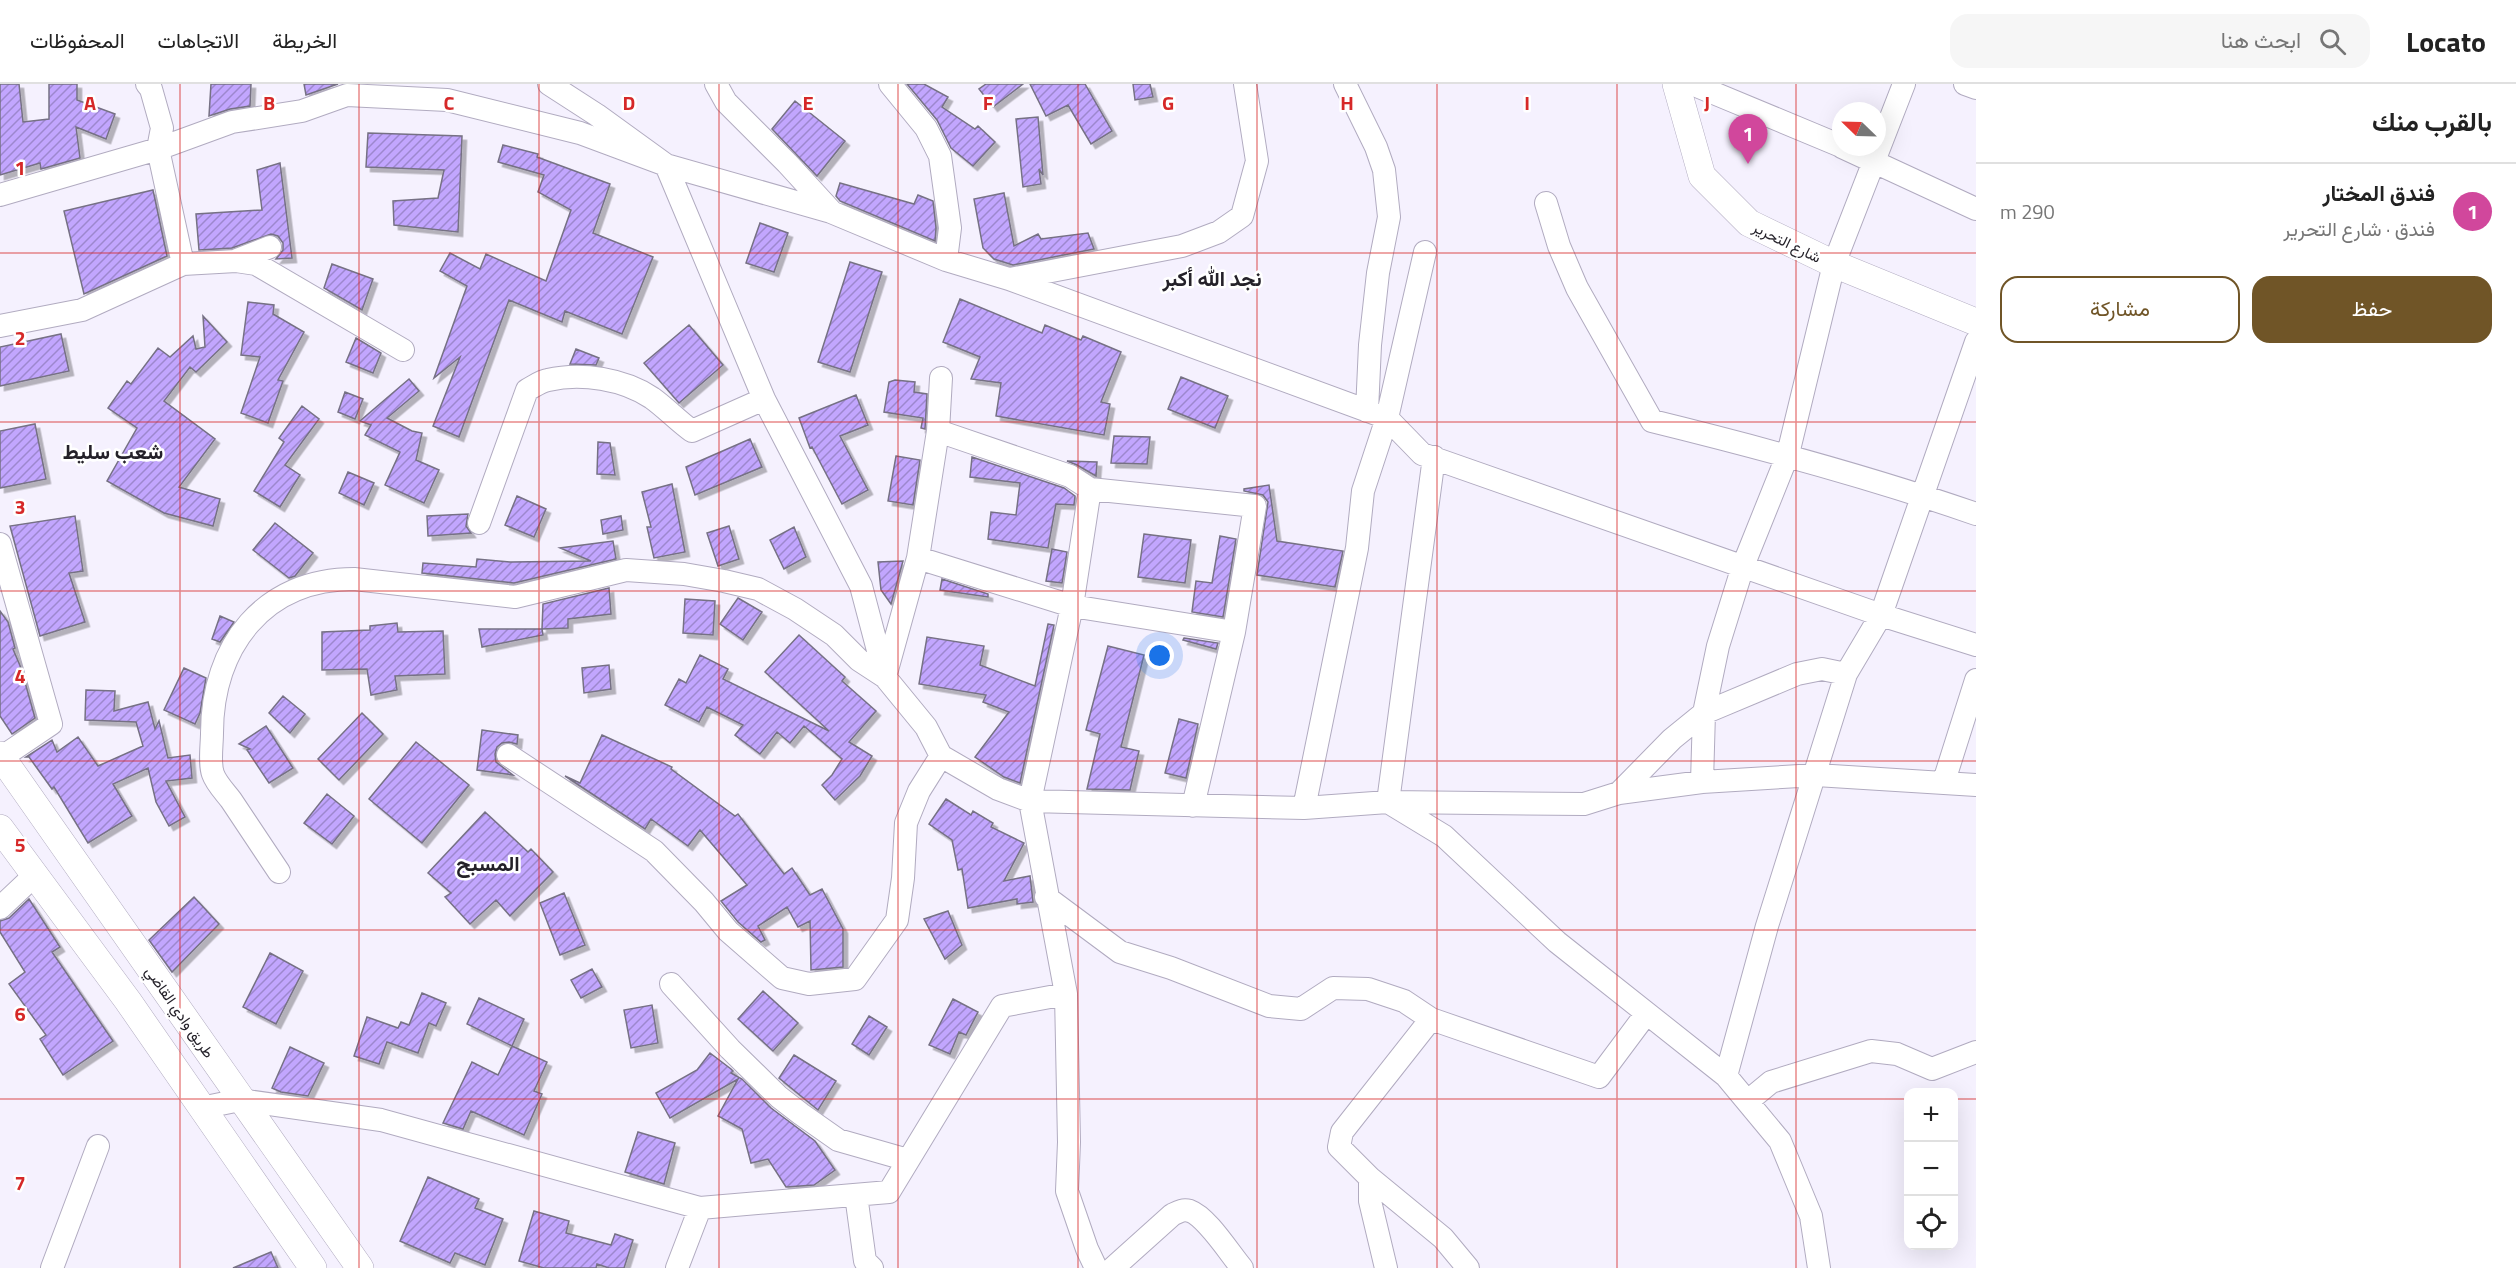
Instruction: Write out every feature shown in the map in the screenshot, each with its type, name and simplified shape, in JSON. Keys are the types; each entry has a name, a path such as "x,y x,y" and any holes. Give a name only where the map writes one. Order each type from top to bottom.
{"main road":[{"name":"شارع التحرير","path":"1676,84 1702,177 1749,224 1834,264 1976,322"},
{"name":"طريق وادي القاضي","path":"1,756 240,1100 360,1268"},
{"path":"0,828 128,1001 313,1268"}],"street":[{"path":"147,84 151,89 162,128 158,149 183,264"},
{"path":"549,84 597,115 666,165 764,399 861,586 885,677"},
{"path":"716,84 726,102 787,163 831,212"},
{"path":"890,84 926,128 940,156 950,228 946,260"},
{"path":"1009,279 1182,246 1219,232 1242,216 1257,161 1245,84"},
{"path":"1345,84 1376,147 1384,170 1389,217 1378,273 1370,345 1377,414"},
{"path":"1692,84 1832,143"},
{"path":"1702,782 1704,713 1718,646 1743,566 1788,454 1834,264 1904,84"},
{"path":"1965,84 1976,88"},
{"path":"0,195 158,149 232,122 302,111 347,89 447,100 580,133 666,165 831,212 946,260 1009,279 1377,414 1422,453 1881,615 1976,645"},
{"path":"1863,156 1976,209"},
{"path":"1546,203 1559,246 1577,288 1652,421 1788,454 1923,495 1976,514"},
{"path":"236,261 270,247"},
{"path":"1304,808 1357,548 1363,491 1377,414 1425,252"},
{"path":"0,326 82,310 183,264 236,261 256,264 403,350"},
{"path":"1726,1076 1767,926 1846,674 1881,615 1976,342"},
{"path":"479,522 527,390 546,380 573,377 610,380 635,387 654,399 692,431 764,399"},
{"path":"885,677 918,558 938,431 941,378"},
{"path":"938,431 1070,476 1090,489 1255,506 1234,632 1193,806"},
{"path":"1388,802 1434,457"},
{"path":"1090,489 1072,606 1030,801 1046,897 1066,994 1069,1142 1067,1191 1096,1268"},
{"path":"0,544 51,724 1,756"},
{"path":"918,558 1072,606 1234,632"},
{"path":"279,872 212,774 212,722 216,690 225,662 249,621 275,602 304,586 330,579 354,579 515,597 626,570 684,574 758,589 795,609 834,635 859,660 885,677 926,727 941,756 998,789 1030,801 1304,808 1388,802 1584,804 1619,793 1702,782 1816,775 1976,785"},
{"path":"1619,793 1672,739 1704,713 1797,674 1822,669 1846,674"},
{"path":"1944,782 1976,680"},
{"path":"508,755 654,851 737,939 782,978 809,984 855,979 897,920 903,878 906,823 919,791 941,756"},
{"path":"1388,802 1444,836 1557,942 1726,1076 1779,1141 1811,1216 1820,1268"},
{"path":"0,908 36,874"},
{"path":"1046,897 1120,952 1171,968 1269,1006 1301,1009 1333,988 1368,989 1404,1001 1431,1019 1599,1077 1646,1014"},
{"path":"671,984 730,1049 801,1114 838,1140 908,1160"},
{"path":"201,1108 240,1100 381,1120 700,1208 889,1192 1002,1006 1066,994"},
{"path":"1431,1019 1342,1132 1339,1148 1370,1178 1443,1238 1468,1268"},
{"path":"1748,1101 1771,1082 1871,1052 1897,1054 1932,1069 1976,1052"},
{"path":"52,1268 98,1146"},
{"path":"1370,1178 1370,1201 1386,1268"},
{"path":"856,1195 865,1261 872,1268"},
{"path":"677,1268 700,1208"},
{"path":"1113,1268 1172,1215 1181,1210 1200,1217 1242,1268"}],"building":[{"path":"0,84 19,84 23,122 49,119 49,84 77,84 77,100 115,114 106,139 76,127 80,158 41,169 40,163 0,175"},
{"path":"211,84 251,84 250,106 230,109 209,116"},
{"path":"304,84 338,84 306,95"},
{"path":"907,84 924,84 948,97 942,107 975,129 978,126 995,142 973,166 951,148 937,120"},
{"path":"986,84 1023,84 993,107 979,89"},
{"path":"1030,84 1085,84 1112,131 1091,144 1068,105 1046,116"},
{"path":"1133,84 1150,84 1153,97 1135,100"},
{"path":"795,101 845,141 817,176 772,129"},
{"path":"1038,117 1043,175 1039,169 1041,184 1023,187 1016,119"},
{"path":"368,133 462,136 458,232 394,225 393,201 438,198 444,170 366,167"},
{"path":"503,145 538,154 537,157 610,184 593,233 653,257 622,334 565,311 562,322 509,300 459,437 433,426 460,357 434,378 467,286 440,271 450,253 480,269 486,254 546,281 571,210 538,192 544,175 498,162"},
{"path":"280,163 292,258 276,259 283,250 283,243 278,236 271,234 232,248 199,250 196,214 262,210 257,170"},
{"path":"840,183 914,204 918,195 933,201 935,241 840,201 836,196"},
{"path":"153,190 167,256 84,294 64,211"},
{"path":"1004,193 1014,246 1038,234 1041,239 1088,233 1094,249 1013,265 994,259 983,248 974,199"},
{"path":"760,223 788,233 774,272 746,263"},
{"path":"850,262 882,272 850,372 818,362"},
{"path":"332,264 373,279 362,310 324,288"},
{"path":"960,299 1042,333 1045,325 1081,340 1083,336 1121,352 1101,402 1110,404 1104,435 996,416 1001,383 971,379 980,357 943,342"},
{"path":"248,302 274,305 273,314 304,332 278,380 283,381 268,423 241,413 260,357 241,355"},
{"path":"203,316 227,342 196,372 190,367 164,401 215,439 179,487 220,499 213,526 164,513 107,481 137,428 108,408 127,381 131,384 158,348 170,357 193,336 196,349 205,347"},
{"path":"689,325 723,365 679,403 644,363"},
{"path":"61,334 69,371 0,386 0,347"},
{"path":"356,338 381,353 373,373 346,362"},
{"path":"576,349 599,358 596,365 570,364"},
{"path":"1181,377 1228,396 1215,428 1168,409"},
{"path":"409,379 419,391 387,418 412,431 422,433 416,460 439,470 424,503 385,485 400,452 365,435 371,425 360,421"},
{"path":"895,380 915,382 914,392 927,394 925,429 921,428 923,418 884,412 889,382"},
{"path":"345,392 363,399 355,419 338,412"},
{"path":"856,395 868,425 840,436 868,490 842,504 812,447 810,448 799,418"},
{"path":"302,406 319,419 285,465 300,475 280,507 254,491 284,442 279,438"},
{"path":"35,424 46,479 0,488 0,431"},
{"path":"1114,436 1150,437 1147,464 1111,463"},
{"path":"750,439 762,467 695,495 686,467"},
{"path":"598,442 610,443 615,475 597,474"},
{"path":"896,456 920,460 913,505 888,501"},
{"path":"972,457 1064,488 1075,496 1074,505 1056,504 1048,548 988,539 991,512 1016,515 1020,483 970,477"},
{"path":"1067,461 1097,462 1096,476 1077,465"},
{"path":"348,472 374,483 364,505 339,493"},
{"path":"672,484 685,552 654,558 647,527 651,527 642,492"},
{"path":"1269,485 1277,541 1343,551 1335,587 1257,575 1268,502 1263,495 1244,491 1244,489"},
{"path":"517,496 546,509 534,537 505,525"},
{"path":"468,514 466,526 471,533 428,536 427,516"},
{"path":"75,516 83,571 69,573 85,622 40,636 10,526"},
{"path":"621,516 623,530 603,534 601,520"},
{"path":"275,523 313,553 295,576 289,578 253,550"},
{"path":"729,526 739,559 718,566 707,533"},
{"path":"794,527 806,557 784,569 770,540"},
{"path":"1144,534 1191,540 1185,583 1138,577"},
{"path":"1220,536 1236,539 1223,617 1192,612 1196,581 1212,583"},
{"path":"613,541 616,559 514,583 422,573 423,563 476,567 477,559 510,562 591,561 560,548"},
{"path":"1052,549 1067,552 1062,583 1046,581"},
{"path":"903,561 891,604 881,590 878,562"},
{"path":"942,579 988,594 988,597 940,590"},
{"path":"609,588 611,614 568,619 568,628 542,629 543,604"},
{"path":"738,598 762,612 743,640 720,624"},
{"path":"685,599 715,601 713,635 683,633"},
{"path":"0,611 8,622 15,648 13,649 21,668 35,718 12,734 0,716"},
{"path":"220,616 234,622 220,642 212,639"},
{"path":"397,623 398,632 443,631 445,674 395,676 397,690 371,695 367,669 322,670 322,632 370,630 370,626"},
{"path":"1048,624 1054,625 1020,783 1004,777 975,757 1009,712 983,702 986,695 919,684 927,637 984,646 980,665 1035,686"},
{"path":"479,629 542,629 543,635 482,647"},
{"path":"799,635 845,677 842,681 876,711 849,742 872,756 860,776 835,800 822,785 832,775 842,759 804,726 790,743 777,732 760,754 735,735 743,725 707,707 699,722 665,705 679,679 686,683 700,655 728,669 723,679 829,731 765,672"},
{"path":"1184,638 1218,643 1216,649 1183,640"},
{"path":"1108,646 1144,655 1121,747 1139,751 1130,790 1087,789 1100,734 1086,730"},
{"path":"609,665 611,689 584,693 582,668"},
{"path":"184,668 206,678 200,713 195,724 164,710"},
{"path":"86,690 115,691 114,711 148,702 155,729 159,721 168,758 190,755 192,778 166,781 185,817 169,826 156,802 148,768 113,784 132,816 88,843 54,787 52,789 29,757 26,757 52,740 57,752 78,737 98,766 143,746 136,722 85,720"},
{"path":"283,696 305,714 290,733 269,713"},
{"path":"362,713 383,734 339,780 318,759"},
{"path":"1179,719 1198,724 1186,778 1165,773"},
{"path":"266,726 293,768 269,783 247,750 250,749 239,744"},
{"path":"482,730 518,735 517,744 502,743 497,747 495,754 496,762 513,775 477,770"},
{"path":"602,735 672,767 671,769 735,816 738,814 784,874 792,868 810,895 822,889 843,929 843,967 811,970 810,921 798,927 787,907 758,926 765,940 761,942 738,922 721,901 747,885 700,830 688,846 651,819 645,829 565,776 580,783"},
{"path":"416,742 469,785 422,843 369,799"},
{"path":"327,794 354,816 332,844 304,823"},
{"path":"946,799 971,815 973,811 993,823 991,827 1024,843 1004,881 1030,876 1033,902 1017,904 1017,899 968,908 962,869 958,870 952,840 929,824"},
{"path":"485,812 528,852 531,849 553,872 510,916 496,900 470,924 445,897 451,893 428,873"},
{"path":"564,893 585,945 560,955 540,903"},
{"path":"194,897 219,924 172,972 149,940"},
{"path":"29,899 60,947 52,952 113,1041 63,1075 40,1039 46,1035 9,984 25,972 0,932 0,921 9,918"},
{"path":"948,911 962,945 945,959 924,919"},
{"path":"270,953 303,971 276,1024 243,1007"},
{"path":"592,969 602,987 581,998 571,980"},
{"path":"763,991 798,1023 773,1051 738,1019"},
{"path":"422,993 446,1003 436,1026 429,1023 418,1053 387,1042 379,1064 354,1056 367,1017 398,1028 401,1022 409,1025"},
{"path":"479,998 524,1019 512,1046 467,1024"},
{"path":"953,999 978,1012 966,1035 959,1032 950,1054 929,1045"},
{"path":"652,1005 658,1043 631,1048 624,1010"},
{"path":"869,1016 887,1027 869,1055 852,1044"},
{"path":"512,1046 547,1062 534,1091 542,1094 524,1135 471,1111 463,1129 443,1123 472,1062 498,1075"},
{"path":"290,1047 324,1063 308,1096 281,1092 272,1088"},
{"path":"710,1053 731,1069 733,1071 731,1073 742,1079 771,1108 815,1141 835,1170 814,1185 786,1187 768,1159 751,1163 742,1129 718,1116 738,1079 670,1118 656,1093 697,1070"},
{"path":"794,1055 836,1081 818,1110 779,1078"},
{"path":"638,1132 675,1143 664,1184 625,1172"},
{"path":"428,1177 479,1199 475,1208 503,1219 485,1265 455,1253 450,1263 400,1241"},
{"path":"534,1211 569,1221 566,1233 611,1245 615,1234 633,1240 624,1268 609,1268 597,1264 596,1268 544,1268 519,1261"},
{"path":"271,1252 278,1268 233,1268"}],"place":[{"name":"فندق المختار","path":"1748,164"}],"district":[{"name":"نجد الله أكبر","path":"1212,278"},
{"name":"شعب سليط","path":"113,451"},
{"name":"المسبح","path":"488,863"}]}
